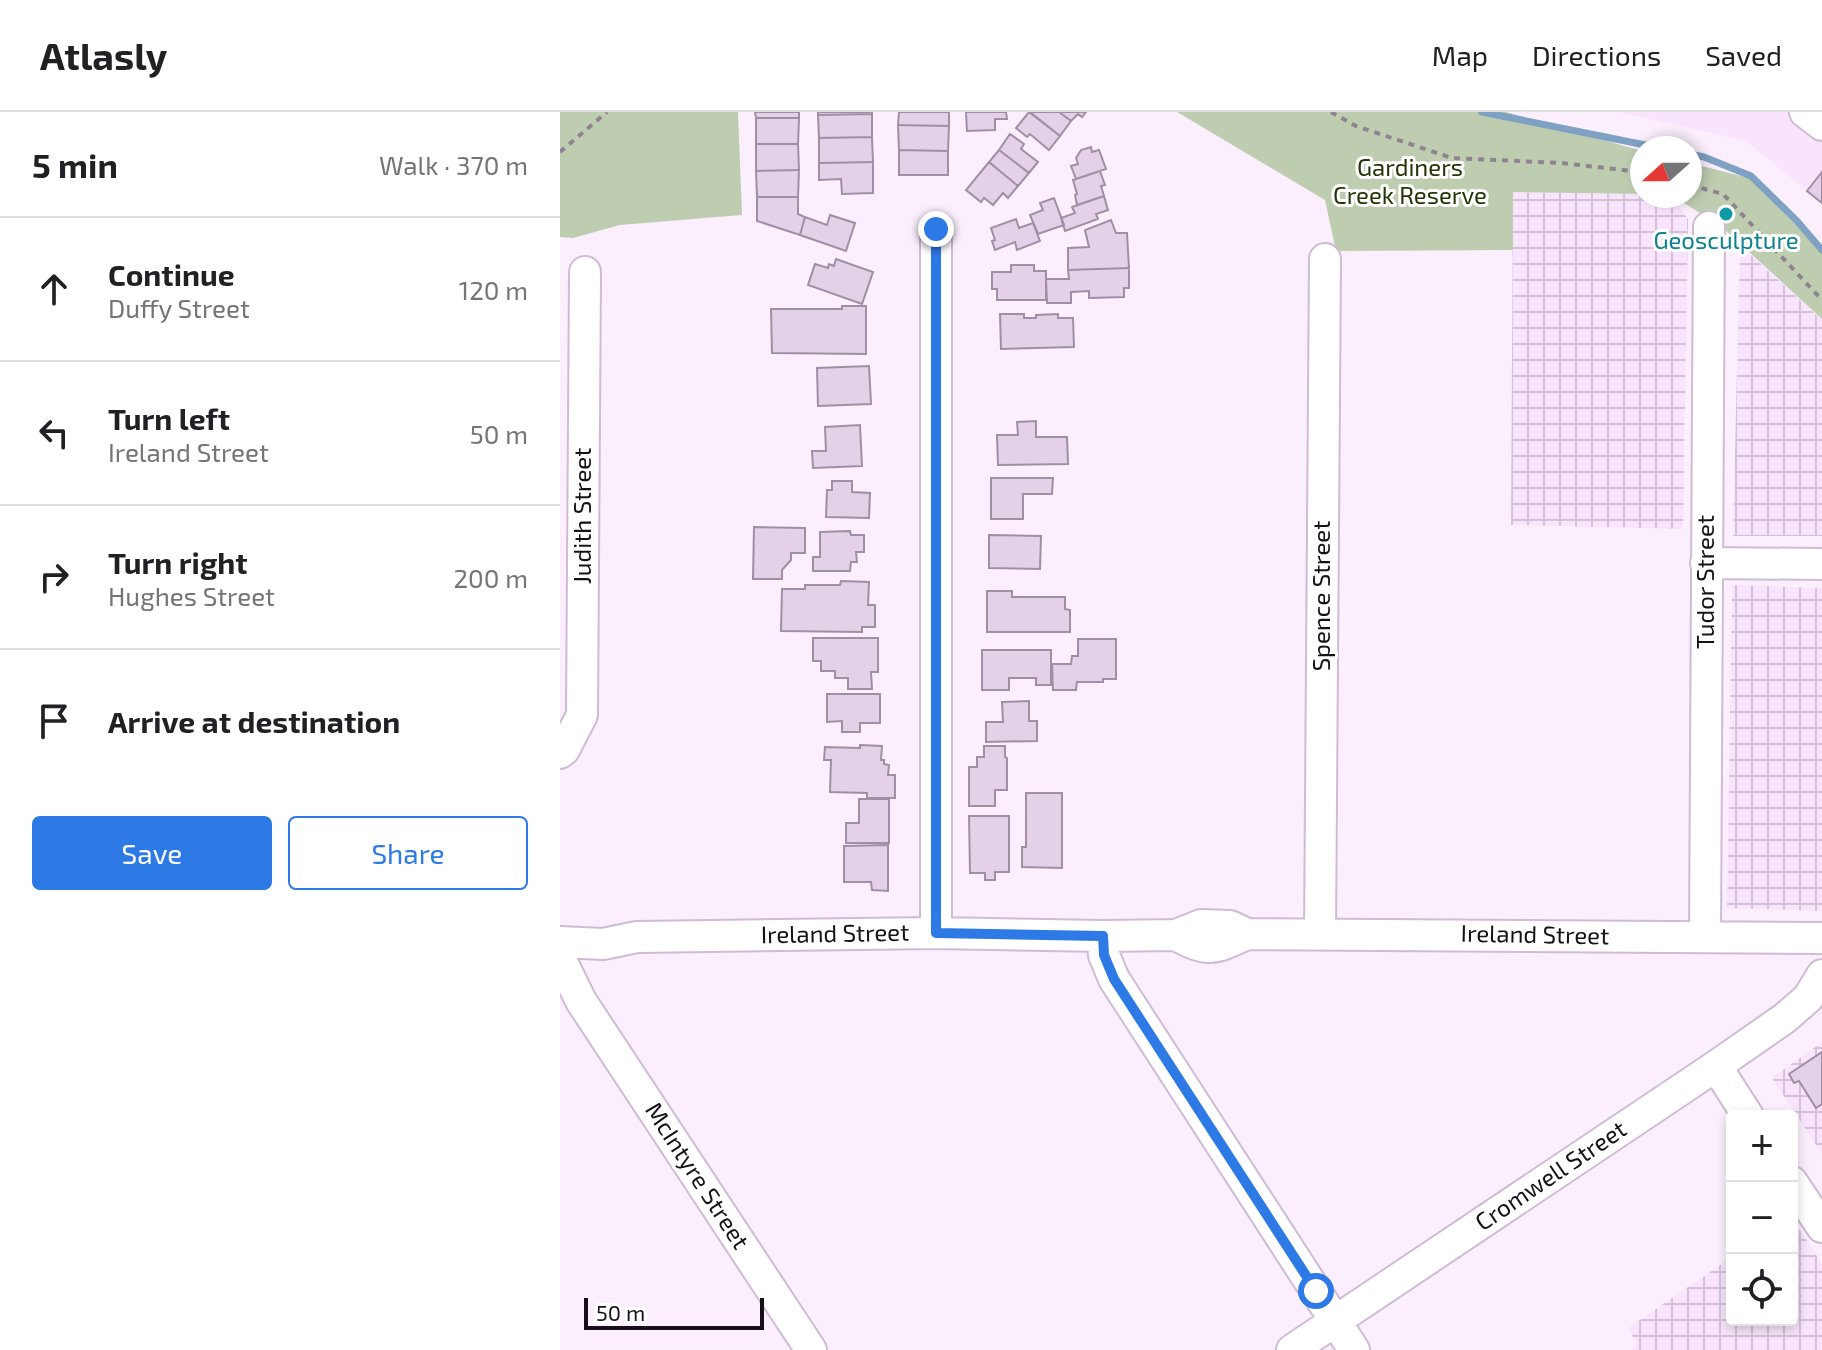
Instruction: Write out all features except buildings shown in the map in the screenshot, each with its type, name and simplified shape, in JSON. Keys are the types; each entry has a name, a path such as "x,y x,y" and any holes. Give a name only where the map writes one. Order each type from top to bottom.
{"street":[{"path":"1805,112 1822,125"},
{"name":"Tudor Street","path":"1705,937 1709,227"},
{"path":"936,229 936,933"},
{"name":"Spence Street","path":"1320,933 1325,259"},
{"name":"Judith Street","path":"560,753 582,715 585,272"},
{"path":"1706,563 1822,564"},
{"name":"Ireland Street","path":"560,923 637,937"},
{"name":"Ireland Street","path":"560,942 603,944 637,937 936,933 1176,935 1201,925 1230,926 1247,934 1811,938"},
{"path":"1103,936 1104,955 1114,979 1354,1350"},
{"name":"Cromwell Street","path":"1292,1350 1785,1018 1815,987 1800,953 1811,938"},
{"path":"571,991 590,957 603,944"},
{"name":"McIntyre Street","path":"560,958 571,991 811,1350"},
{"path":"1716,1066 1744,1110"},
{"path":"1798,1191 1822,1227"}],"path":[{"path":"560,152 607,112"},
{"path":"1331,112 1356,126 1452,158 1561,163 1630,171"},
{"path":"1702,188 1723,194 1822,300"}],"shaded area":[{"path":"1618,112 1822,112 1822,172 1807,191 1746,141"},
{"path":"1513,192 1630,194 1630,208 1680,208 1688,219 1683,529 1511,525"},
{"path":"1740,245 1822,320 1822,536 1733,536"},
{"path":"1732,585 1822,588 1822,911 1727,908"},
{"path":"1822,1042 1822,1154 1798,1118 1798,1110 1793,1110 1772,1078"},
{"path":"1798,1227 1822,1264 1822,1350 1631,1350 1637,1345 1628,1328 1726,1261 1726,1326 1798,1326"}],"green space":[{"path":"560,112 738,112 742,215 620,225 573,238 560,237"},
{"name":"Gardiners Creek Reserve","path":"1177,112 1506,112 1630,148 1630,194 1513,192 1513,250 1336,251 1325,200"},
{"path":"1702,166 1749,178 1822,251 1822,319 1722,227 1692,208 1702,208"}],"waterway":[{"path":"1482,112 1630,142"},
{"path":"1702,157 1751,176 1822,250"}],"place":[{"name":"Geosculpture","path":"1726,214"}],"route":[{"path":"936,229 936,933 1103,936 1104,955 1114,979 1316,1291"}]}
